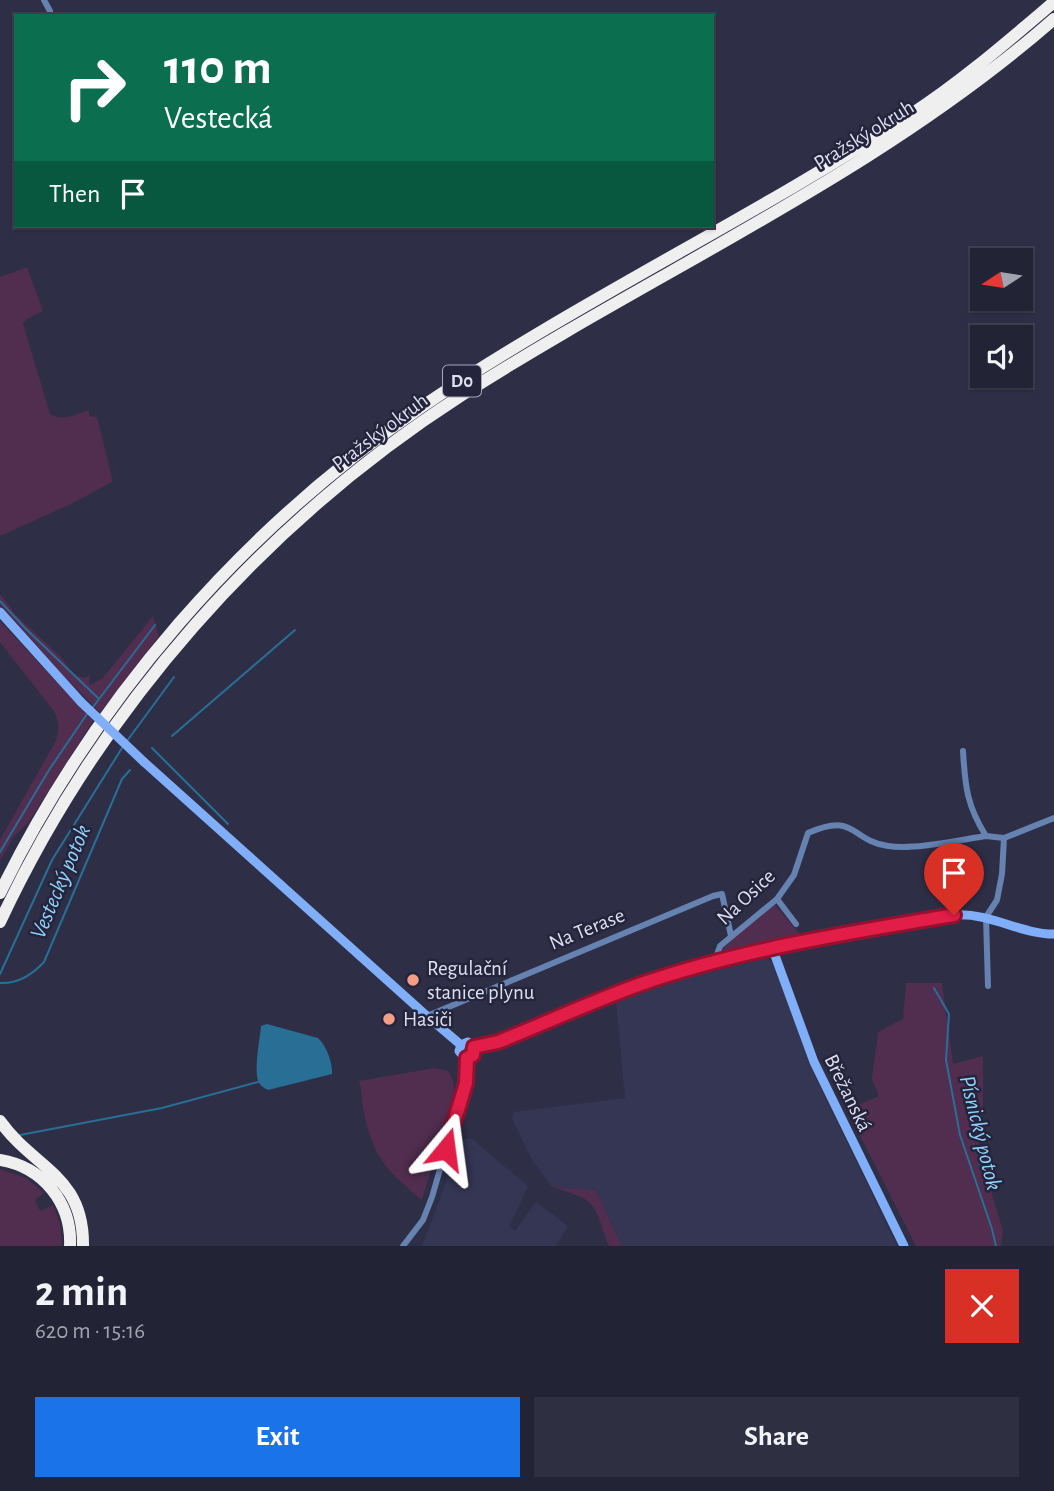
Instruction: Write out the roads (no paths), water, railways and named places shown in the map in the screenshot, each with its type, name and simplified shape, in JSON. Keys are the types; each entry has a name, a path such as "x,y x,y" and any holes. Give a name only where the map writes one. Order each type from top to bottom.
{"highway":[{"name":"Pražský okruh","path":"0,893 58,788 134,679 216,583 290,511 387,432 490,363 912,114 1054,2"},
{"name":"Pražský okruh","path":"1,921 64,803 142,688 225,592 298,520 362,467 460,396 882,148 972,86 1054,19"},
{"path":"0,1121 13,1137 68,1189 81,1221 83,1246"},
{"path":"0,1160 29,1170 53,1190 67,1216 70,1246"}],"street":[{"path":"44,0 50,11"},
{"path":"0,612 81,702 144,762 461,1045"},
{"path":"963,751 966,796 973,815 986,836"},
{"path":"988,986 986,917 996,900 1002,874 1004,838 1054,818"},
{"name":"Na Osice","path":"714,962 720,946 777,899 794,875 808,833 831,825 845,825 868,840 890,846 930,844 993,835 1004,838"},
{"name":"Na Terase","path":"427,1016 722,894 731,936"},
{"path":"777,899 796,924"},
{"path":"474,1047 498,1042 641,984 714,962 773,950 954,915 986,917 1025,931 1054,933"},
{"name":"Břežanská","path":"773,950 814,1062 904,1246"},
{"path":"461,1045 468,1042 474,1047"},
{"path":"461,1045 459,1054 467,1058"},
{"path":"467,1058 473,1055 474,1047"},
{"path":"403,1246 423,1220 432,1197 466,1083 467,1058"}],"waterway":[{"path":"0,601 98,698"},
{"path":"93,707 155,625"},
{"name":"Vestecký potok","path":"172,736 295,630"},
{"path":"127,741 174,677"},
{"path":"0,852 49,770 87,714"},
{"path":"0,974 52,860 122,748"},
{"path":"152,748 228,824"},
{"name":"Vestecký potok","path":"0,983 24,978 44,962 122,779 130,770"},
{"name":"Písnický potok","path":"934,988 949,1014 946,1060 960,1135 996,1246"},
{"path":"20,1135 162,1108 258,1082"}],"place":[{"name":"Regulační stanice plynu","path":"413,980"},
{"name":"Hasiči","path":"389,1019"}]}
